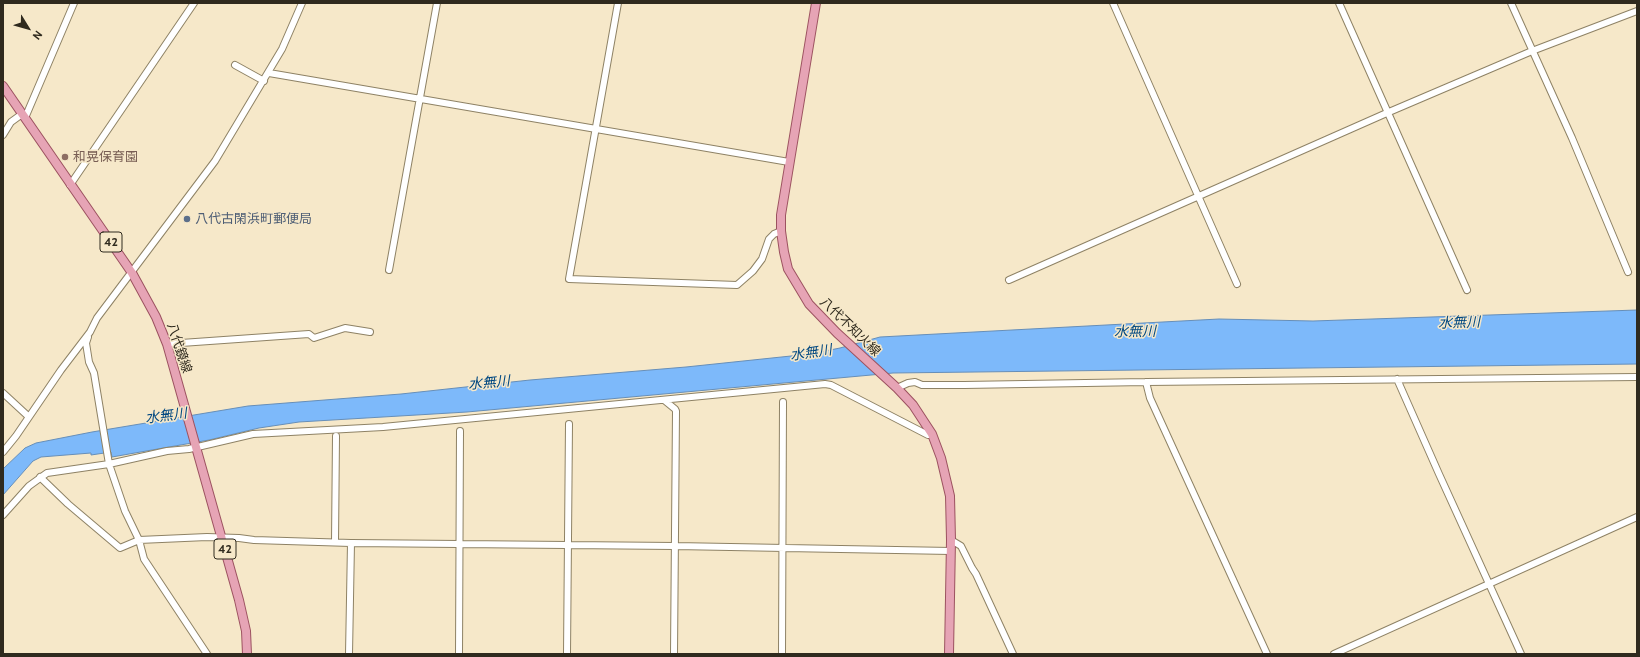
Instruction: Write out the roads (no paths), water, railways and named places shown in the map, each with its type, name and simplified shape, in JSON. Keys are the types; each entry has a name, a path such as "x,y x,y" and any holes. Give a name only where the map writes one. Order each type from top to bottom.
{"main road":[{"name":"八代不知火線","path":"816,3 781,215 781,231 788,269 809,304 837,333 895,386 913,405 932,434 947,480 950,496 951,550 949,654"},
{"name":"八代鏡線","path":"3,86 132,273 156,317 167,344 222,537 246,631 247,654"}],"street":[{"path":"3,135 10,122 23,116 74,3"},
{"path":"70,185 194,3"},
{"path":"207,654 144,559 139,540 125,511 109,464 94,373 89,362 86,343 97,318 216,160 269,73 282,49 302,3"},
{"path":"389,270 437,3"},
{"path":"618,3 569,279 737,285 753,271 762,259 769,239 774,234 781,231"},
{"path":"1113,3 1237,284"},
{"path":"1339,3 1467,290"},
{"path":"1511,3 1572,138 1628,272"},
{"path":"1009,280 1388,112 1532,51 1637,11"},
{"path":"235,65 264,81"},
{"path":"269,73 789,162"},
{"path":"167,344 309,334 314,338 345,328 370,332"},
{"path":"3,452 90,332"},
{"path":"895,386 915,382 922,385 964,385 1637,377"},
{"path":"1397,379 1521,654"},
{"path":"1146,382 1150,398 1267,654"},
{"path":"3,515 29,486 47,473 109,464 252,434 383,427 825,384 831,385 928,435 932,434"},
{"path":"3,392 29,417"},
{"path":"664,400 676,410 674,654"},
{"path":"782,654 783,402"},
{"path":"567,654 569,424"},
{"path":"459,654 460,431"},
{"path":"335,542 336,436"},
{"path":"40,477 68,504 120,548 139,540 222,537 254,540 351,543 951,550"},
{"path":"1334,654 1637,517"},
{"path":"951,540 961,546 976,574 1013,654"},
{"path":"349,654 351,543"}],"water":[{"name":"水無川","path":"1637,310 1637,364 893,373 467,412 299,422 259,428 209,440 112,457 111,452 91,455 91,453 41,457 33,461 3,495 3,469 25,448 36,443 92,432 248,406 401,394 530,380 686,367 810,354 840,348 880,337 1219,319 1313,321"}],"place":[{"name":"和晃保育園","path":"65,157"},
{"name":"八代古閑浜町郵便局","path":"187,219"}]}
